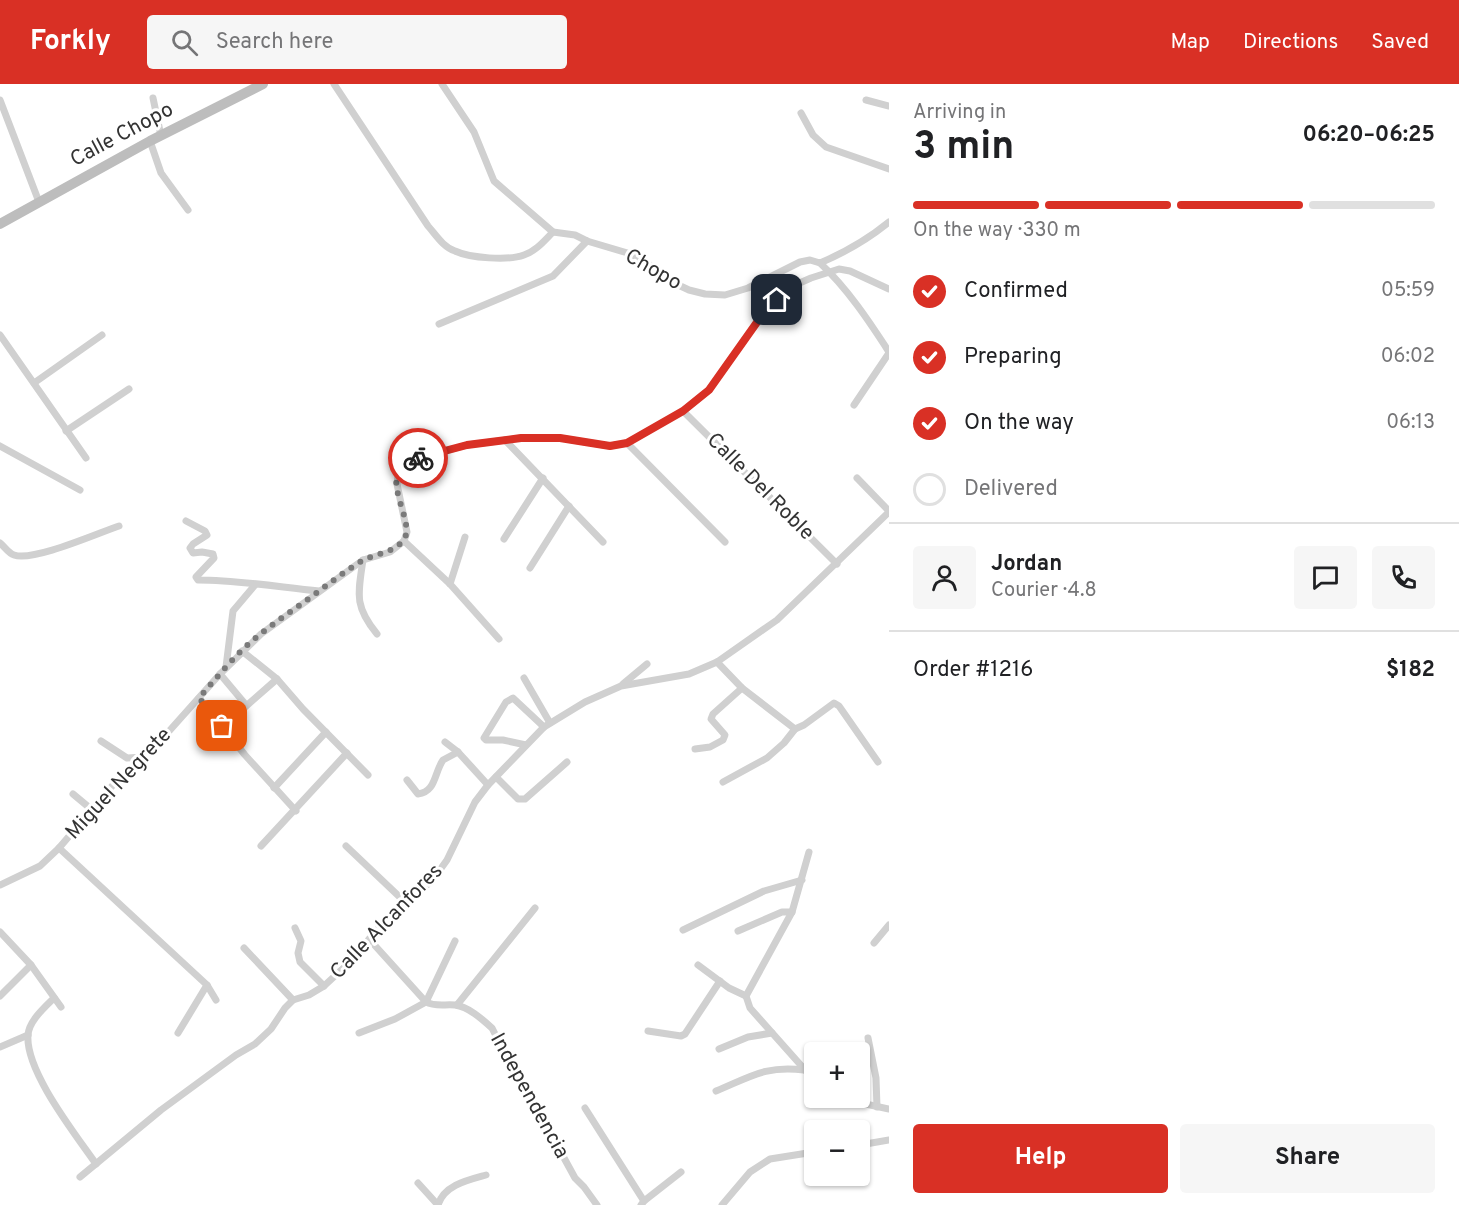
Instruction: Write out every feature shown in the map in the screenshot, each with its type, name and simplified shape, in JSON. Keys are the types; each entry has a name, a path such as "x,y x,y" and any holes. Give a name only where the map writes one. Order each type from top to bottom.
{"street":[{"name":"Calle Chopo","path":"0,224 150,141 263,84"},
{"path":"334,84 428,226 440,241 453,251 468,255 508,258 523,256 536,249 553,232"},
{"name":"Chopo","path":"442,84 474,132 494,181 553,232 575,235 587,241 631,254 689,291 726,295 748,288 800,262 810,260 820,263 846,252 889,222"},
{"path":"153,98 161,136"},
{"path":"0,100 39,202"},
{"path":"866,100 889,106"},
{"path":"801,113 813,135 826,147 889,169"},
{"path":"150,141 165,181 188,210"},
{"path":"439,324 553,276 587,241"},
{"path":"820,263 830,272 873,328 889,353 854,405"},
{"path":"499,639 450,584 404,541 407,532 397,484 399,468 403,463 467,445 506,440 560,438 610,446 627,443 683,411 709,390 760,318 795,285 839,269 850,271 889,290"},
{"path":"0,335 86,458"},
{"path":"33,383 102,335"},
{"path":"66,431 129,389"},
{"name":"Calle Del Roble","path":"683,411 837,564"},
{"path":"506,440 603,542"},
{"path":"627,443 725,542"},
{"path":"0,446 80,489"},
{"path":"504,539 543,478"},
{"path":"857,478 889,512"},
{"path":"530,568 569,506"},
{"name":"Calle Alcanfores","path":"80,1177 161,1110 255,1044 271,1029 293,1000 309,995 324,986 351,961 369,939 437,874 447,860 475,801 547,725 585,702 621,686 690,674 717,662 777,620 889,512"},
{"path":"186,521 205,531 207,535 193,544 190,548 193,553 213,554 214,558 196,577 198,580 227,580 319,591"},
{"path":"0,543 9,553 26,556 58,548 119,526"},
{"path":"450,584 465,537"},
{"name":"Miguel Negrete","path":"0,885 40,866 59,848 91,809 128,770 146,757 220,674 261,633 363,560 390,552 404,541"},
{"path":"363,560 357,593 366,620 377,634"},
{"path":"226,668 232,610 255,585"},
{"path":"242,651 277,680 368,775"},
{"path":"717,662 742,688 788,726 795,729"},
{"path":"621,686 647,664"},
{"path":"220,674 246,705"},
{"path":"524,678 547,725"},
{"path":"236,715 277,680"},
{"path":"695,749 710,747 723,740 725,735 711,719 713,714 742,688"},
{"path":"199,698 296,811"},
{"path":"526,745 484,738 506,702 513,698 547,725"},
{"path":"723,782 767,758 784,743 795,729 834,703 839,706 878,762"},
{"path":"274,788 326,732"},
{"path":"101,741 127,758 146,757"},
{"path":"445,742 458,752 488,785"},
{"path":"407,780 420,795 432,788 443,760 458,752"},
{"path":"261,846 296,811 347,753"},
{"path":"496,777 518,799 525,799 567,762"},
{"path":"72,794 91,809"},
{"path":"346,846 406,903"},
{"path":"59,848 207,985 216,1000"},
{"path":"804,1070 750,1008 746,996 792,912 809,852"},
{"path":"683,930 764,891 802,880"},
{"path":"457,1005 535,908"},
{"path":"738,931 782,912 792,912"},
{"path":"874,943 889,925"},
{"path":"295,928 301,941 298,954 300,962 324,986"},
{"path":"0,932 31,964 61,1007"},
{"path":"369,939 426,1002"},
{"path":"359,1032 395,1019 426,1002 455,941"},
{"path":"244,948 293,1000"},
{"path":"0,996 31,964"},
{"path":"698,965 729,988 746,996"},
{"path":"648,1031 681,1036 685,1034 720,981"},
{"path":"178,1033 207,985"},
{"path":"54,998 36,1016 28,1035 32,1058 47,1094 96,1164"},
{"name":"Independencia","path":"426,1002 431,1005 457,1005 482,1018 492,1028 532,1107 552,1136 575,1178 597,1205"},
{"path":"719,1049 748,1037 772,1033"},
{"path":"0,1047 28,1035"},
{"path":"868,1038 876,1078 877,1107"},
{"path":"716,1091 768,1069 784,1067 804,1070"},
{"path":"870,1105 889,1109"},
{"path":"585,1108 643,1203 681,1172"},
{"path":"870,1143 889,1140"},
{"path":"722,1205 750,1172 770,1159 804,1154"},
{"path":"418,1183 438,1205 441,1196 453,1187 486,1175"}],"way so far":[{"path":"222,726 199,698 242,651 261,633 363,560 390,552 404,541 407,532 397,475 403,463 418,458"}],"route":[{"path":"418,458 467,445 521,438 560,438 610,446 627,443 683,411 709,390 760,318 777,300"}]}
